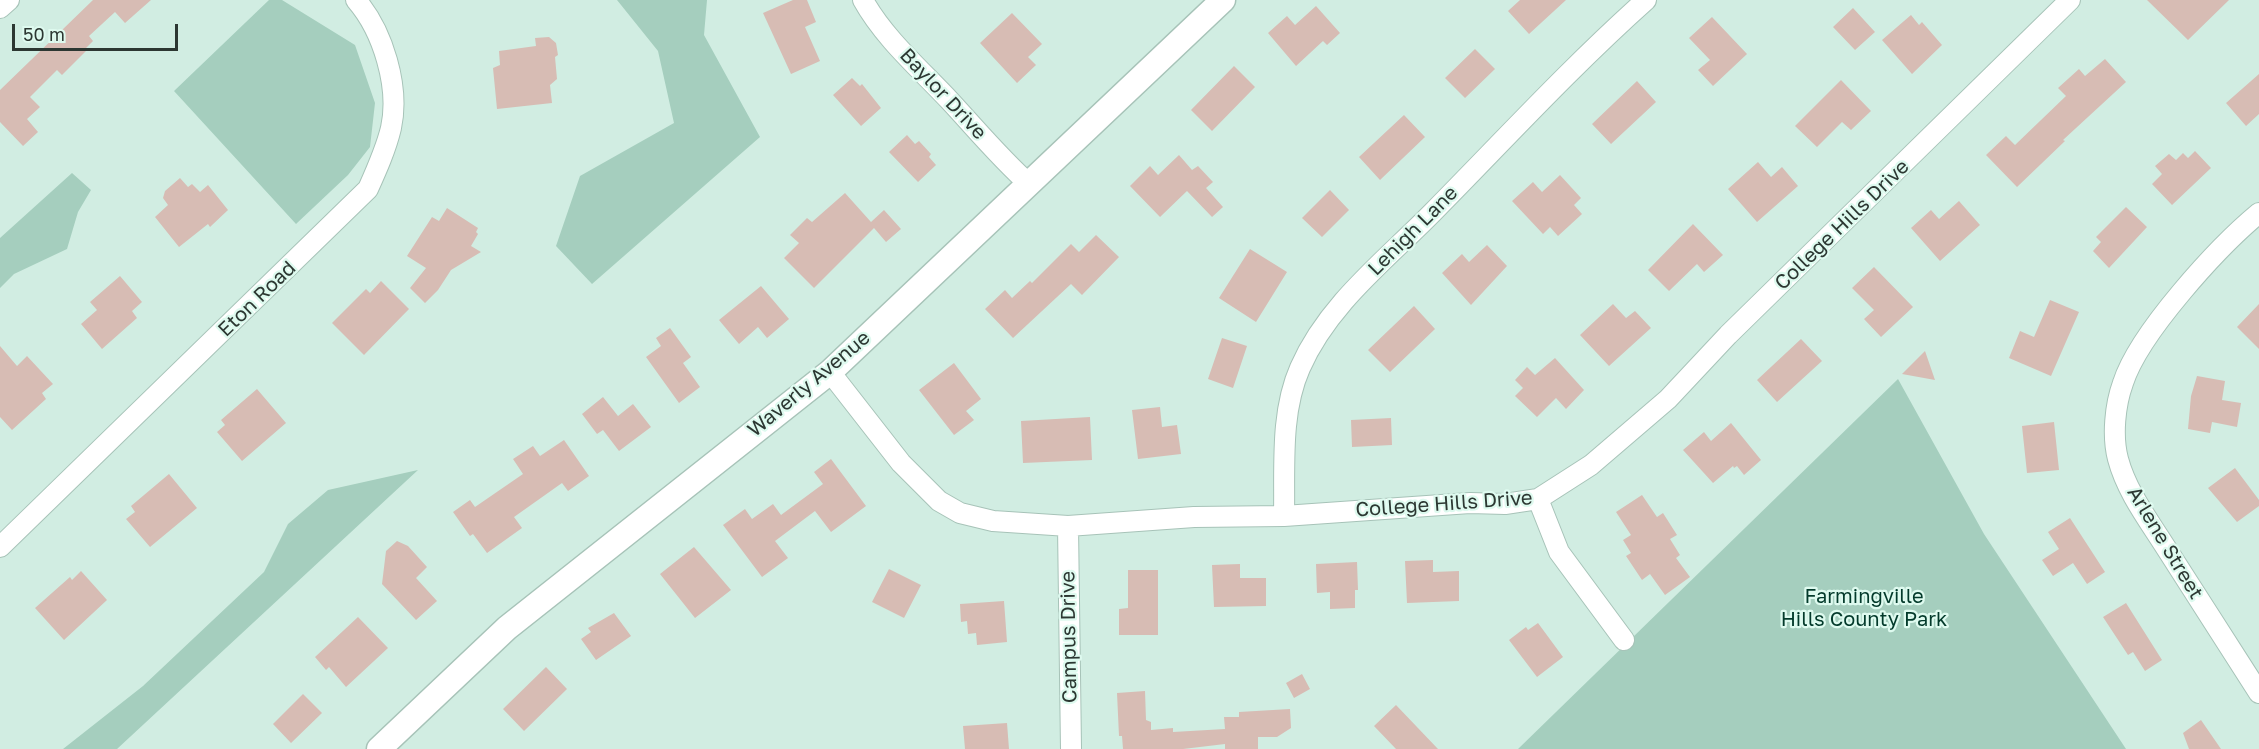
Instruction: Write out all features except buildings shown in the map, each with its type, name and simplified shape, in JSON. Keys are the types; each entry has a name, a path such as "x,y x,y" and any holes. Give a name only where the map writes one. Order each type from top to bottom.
{"street":[{"path":"0,8 9,0"},
{"name":"Eton Road","path":"0,547 368,189 383,156 392,126 393,87 375,31 356,0"},
{"name":"Baylor Drive","path":"862,0 872,17 912,62 997,154 1029,184"},
{"name":"Waverly Avenue","path":"379,749 507,628 830,372 1223,0"},
{"name":"Lehigh Lane","path":"1284,516 1287,417 1299,370 1320,328 1359,285 1600,41 1646,0"},
{"name":"College Hills Drive","path":"830,372 902,463 939,501 960,513 993,520 1068,526 1194,517 1284,516 1470,503 1505,504 1538,500 1591,465 1668,399 1728,335 2070,0"},
{"name":"Arlene Street","path":"2259,213 2238,231 2184,290 2145,341 2123,382 2115,426 2118,459 2134,497 2259,693"},
{"path":"1538,500 1559,552 1624,640"},
{"name":"Campus Drive","path":"1068,526 1071,749"}],"green space":[{"path":"269,0 282,0 355,45 375,103 370,147 348,175 296,224 174,91"},
{"path":"617,0 707,0 704,35 760,137 592,284 556,246 580,176 674,123 658,51"},
{"path":"72,173 91,190 78,212 67,249 14,274 0,288 0,238"},
{"name":"Farmingville Hills County Park","path":"1898,379 1984,534 2126,749 1518,749"},
{"path":"418,470 117,749 63,749 143,686 264,572 288,524 328,490"}]}
